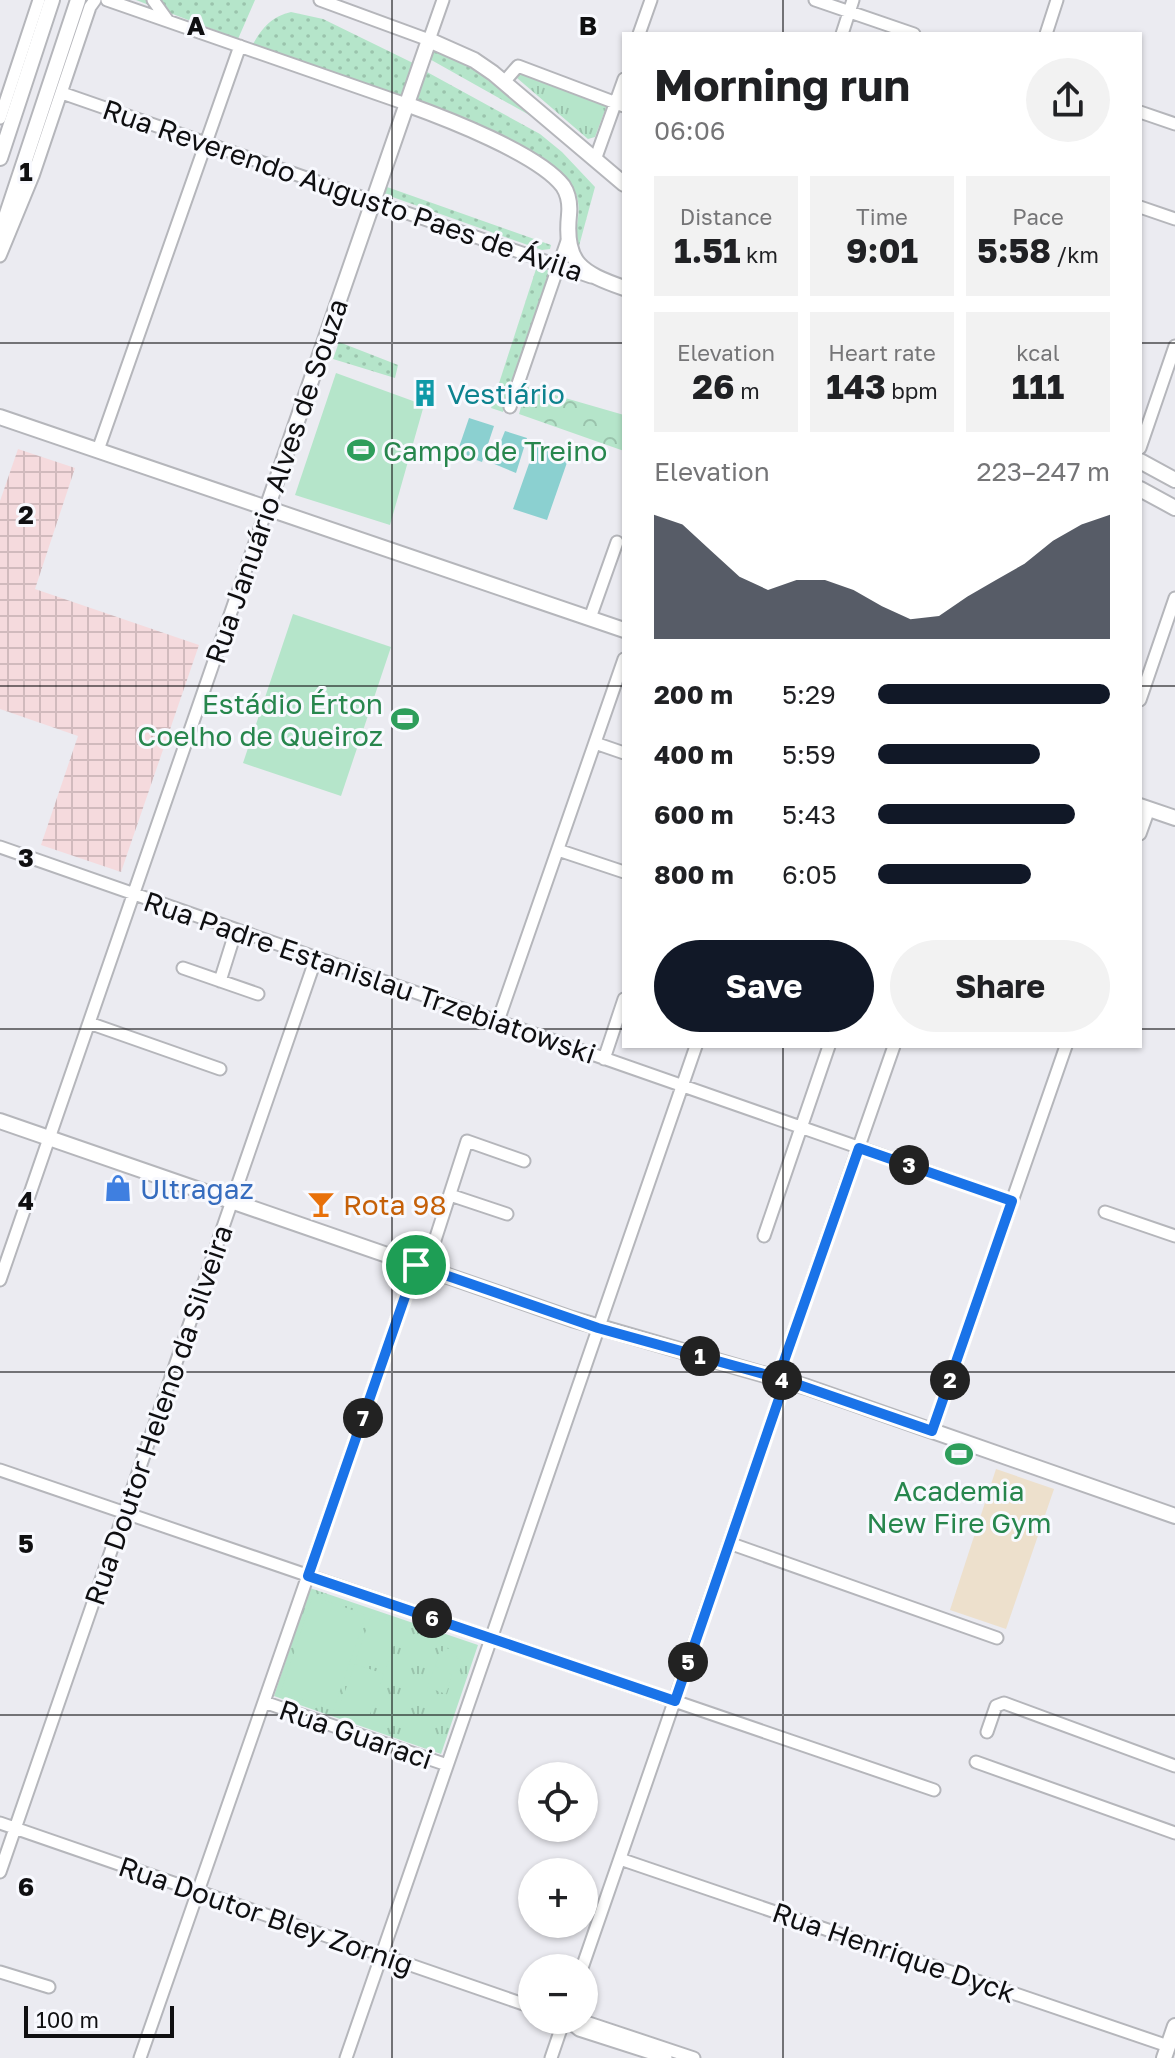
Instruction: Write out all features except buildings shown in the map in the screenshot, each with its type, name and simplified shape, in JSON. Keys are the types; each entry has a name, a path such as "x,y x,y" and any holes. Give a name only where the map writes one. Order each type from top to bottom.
{"main road":[{"path":"0,158 52,0"},
{"path":"0,235 78,0"},
{"path":"429,40 474,60 504,82 622,182"},
{"name":"Rua Januário Alves de Souza","path":"267,508 429,40"},
{"path":"406,104 451,120 545,170 566,190 570,207 567,241 575,261 595,278"},
{"name":"Rua Reverendo Augusto Paes de Ávila","path":"595,278 622,287"},
{"path":"0,417 622,629"},
{"path":"1142,462 1173,479"},
{"path":"1159,500 1154,492 1155,484 1160,478 1173,479"},
{"path":"1142,490 1175,508"},
{"path":"1144,808 1175,818"},
{"path":"0,1121 598,1328 782,1379 1175,1516"},
{"path":"1166,2052 1175,2026"}],"street":[{"path":"0,118 39,0"},
{"path":"0,256 33,176 95,0"},
{"path":"107,0 406,104"},
{"path":"153,0 168,21"},
{"path":"320,0 429,40"},
{"name":"Rua Januário Alves de Souza","path":"429,40 443,0"},
{"path":"640,32 651,0"},
{"path":"815,0 851,6 910,32"},
{"path":"1047,32 1057,0"},
{"path":"843,32 851,6"},
{"path":"98,450 240,46"},
{"path":"504,82 518,66 620,104 595,160"},
{"path":"0,69 15,74"},
{"name":"Rua Reverendo Augusto Paes de Ávila","path":"62,93 595,278"},
{"path":"1142,113 1175,124"},
{"path":"1142,208 1175,219"},
{"path":"510,407 567,241"},
{"path":"1142,442 1175,346"},
{"name":"Rua Januário Alves de Souza","path":"0,1280 267,508"},
{"path":"590,618 617,542"},
{"path":"1142,694 1175,598"},
{"path":"498,1021 622,665"},
{"path":"595,743 622,752"},
{"name":"Rua Padre Estanislau Trzebiatowski","path":"0,847 1012,1201"},
{"path":"558,850 622,871"},
{"path":"220,981 236,930"},
{"name":"Rua Doutor Heleno da Silveira","path":"0,1872 316,958"},
{"path":"183,968 258,994"},
{"path":"604,1059 622,1005"},
{"path":"89,1023 220,1069"},
{"path":"346,2058 695,1048"},
{"path":"764,1236 828,1048"},
{"path":"587,1954 781,1393 783,1364 893,1048"},
{"path":"932,1431 1065,1048"},
{"path":"140,2058 308,1576 450,1195 467,1141 524,1161"},
{"path":"450,1195 507,1214"},
{"path":"1105,1212 1175,1236"},
{"path":"0,1470 934,1790"},
{"path":"729,1543 997,1638"},
{"name":"Rua Guaraci","path":"264,1702 447,1765"},
{"path":"987,1732 996,1706 1004,1703 1175,1766"},
{"path":"976,1762 1175,1833"},
{"name":"Rua Doutor Bley Zornig","path":"0,1823 518,2002"},
{"name":"Rua Henrique Dyck","path":"620,1859 1166,2052"},
{"path":"0,1972 49,1987"},
{"path":"598,2026 694,2058"},
{"path":"551,2058 560,2034"},
{"path":"591,2034 666,2058"}],"shaded area":[{"path":"18,449 75,468 35,589 199,645 121,872 41,845 78,736 0,709 0,501"},
{"path":"996,1469 1054,1489 1006,1629 950,1610"}],"green space":[{"path":"136,0 255,0 238,39"},
{"path":"291,12 323,19 415,64 404,98 253,44 268,24"},
{"path":"430,50 446,53 479,70 556,130 426,57"},
{"path":"427,72 540,134 595,187 579,246 574,243 578,200 567,180 529,152 415,99"},
{"path":"521,72 607,105 595,137 588,139 517,78"},
{"path":"387,187 551,245 550,249 542,250 384,194"},
{"path":"537,266 549,271 503,412 491,408"},
{"path":"339,342 398,365 395,378 333,359"},
{"name":"Campo de Treino","path":"336,373 424,405 390,525 295,495"},
{"path":"527,387 622,414 622,450 519,414"},
{"path":"293,614 391,647 341,796 243,763"},
{"path":"310,1588 478,1645 441,1754 274,1696"},
{"path":"313,1596 366,1615 333,1711 281,1692"},
{"path":"371,1616 400,1626 386,1669 356,1659"},
{"path":"446,1648 456,1651 455,1656 463,1662 459,1672 449,1672 452,1676 446,1694 427,1687 434,1669 439,1668 435,1666 441,1651 445,1652"},
{"path":"355,1664 384,1674 367,1723 337,1713"}],"water":[{"path":"469,418 494,426 482,462 457,453"},
{"path":"505,431 527,438 516,473 492,463"},
{"path":"537,441 571,451 547,520 513,509"}],"place":[{"name":"Vestiário","path":"425,393"},
{"name":"Campo de Treino","path":"361,450"},
{"name":"Estádio Érton Coelho de Queiroz","path":"405,719"},
{"name":"Ultragaz","path":"118,1188"},
{"name":"Rota 98","path":"321,1204"},
{"name":"Academia New Fire Gym","path":"959,1454"}],"route":[{"path":"416,1265 308,1576 675,1701 781,1393 782,1379 783,1364 859,1148 1012,1201 932,1431 782,1379 598,1328 416,1265"}]}
